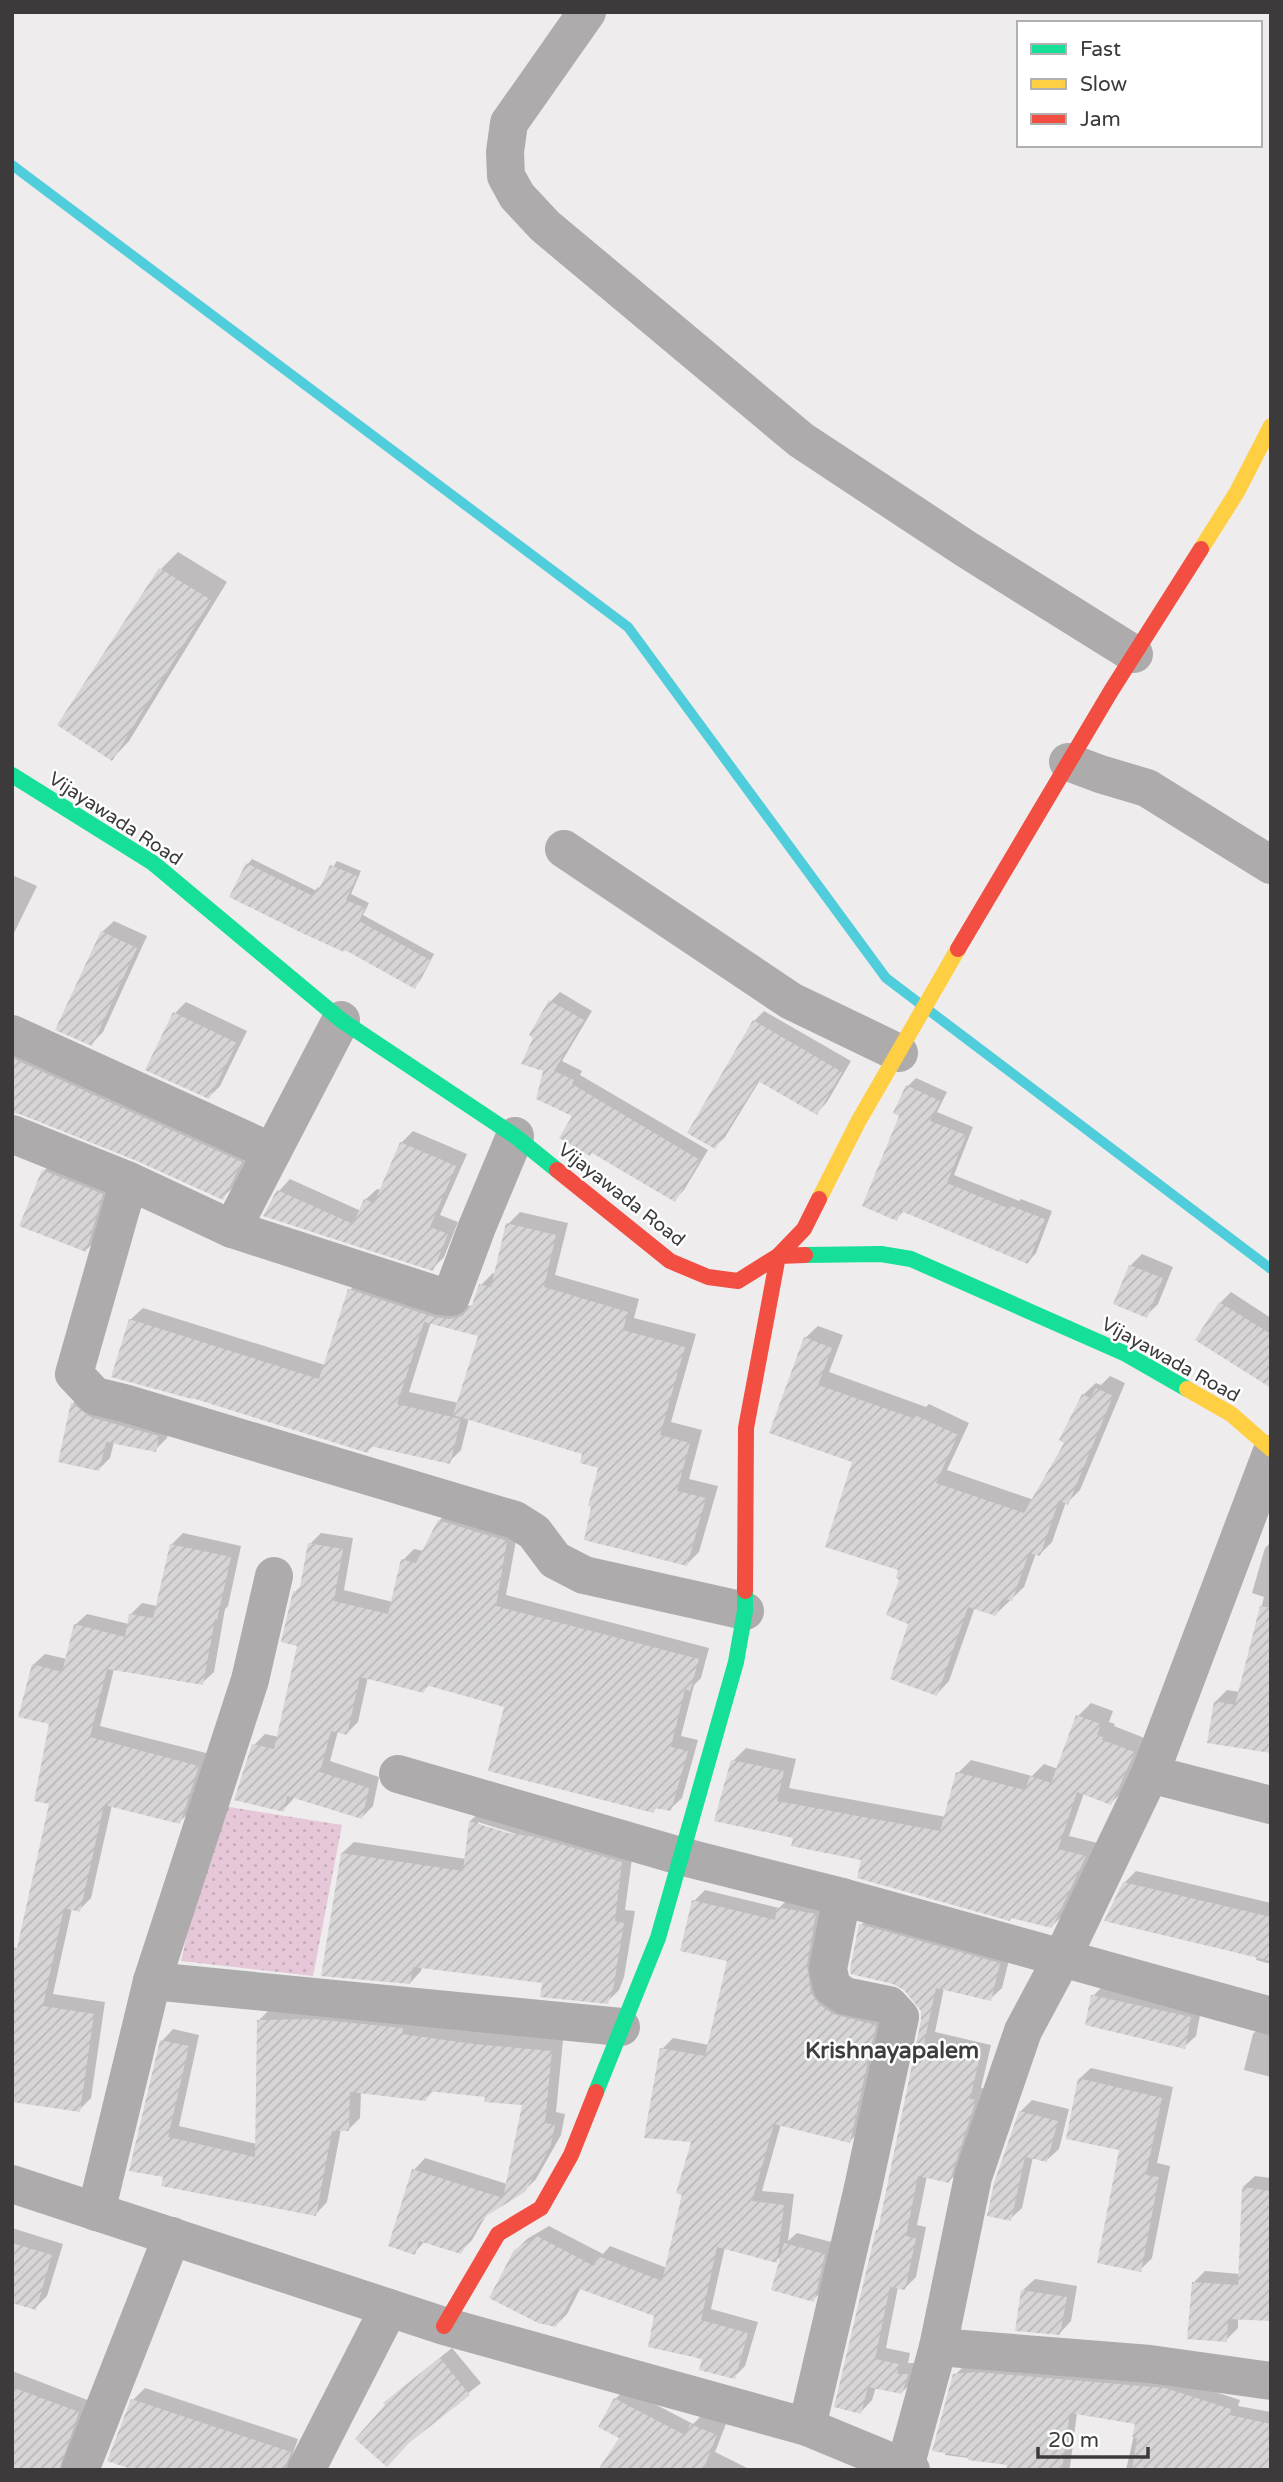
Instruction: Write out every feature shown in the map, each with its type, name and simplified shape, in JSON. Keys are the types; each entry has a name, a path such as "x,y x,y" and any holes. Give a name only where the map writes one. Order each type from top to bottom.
{"street":[{"path":"587,12 509,123 505,152 506,176 517,196 545,226 801,440 966,549 1134,654"},
{"path":"444,2326 498,2234 541,2208 571,2155 658,1938 736,1662 745,1611 746,1428 778,1256 804,1229 858,1122 1068,762 1237,492 1271,426"},
{"path":"1068,762 1147,788 1271,865"},
{"name":"Vijayawada Road","path":"14,782 153,863 341,1020 516,1136 670,1261 708,1277 738,1282 778,1256 881,1254 911,1259 1126,1354 1231,1414 1271,1451"},
{"path":"564,849 791,1000 903,1045"},
{"path":"232,1229 341,1020"},
{"path":"12,1034 272,1152"},
{"path":"12,1135 129,1181 232,1229 440,1296 452,1297 477,1227 516,1136"},
{"path":"129,1181 74,1374 95,1396 150,1410 516,1520 534,1532 555,1560 584,1575 745,1611"},
{"path":"12,2184 444,2326 807,2427 908,2468 938,2347 973,2177 1023,2031 1062,1958 1150,1774 1271,1451"},
{"path":"96,2211 152,1981 250,1680 274,1576"},
{"path":"398,1774 680,1856 842,1897 1271,2015"},
{"path":"1150,1774 1271,1805"},
{"path":"807,2427 900,2017 888,2005 845,1996 832,1987 828,1969 842,1897"},
{"path":"152,1981 621,2027"},
{"path":"80,2470 172,2236"},
{"path":"306,2470 388,2308"},
{"path":"938,2347 1150,2364 1271,2381"}],"shaded area":[{"path":"216,1805 342,1825 313,1976 181,1961"}],"building":[{"path":"159,568 211,600 112,761 57,725"},
{"path":"246,863 313,896 317,887 320,888 330,865 357,876 346,900 365,908 359,921 430,960 415,989 345,950 344,952 304,934 229,897"},
{"path":"101,931 137,948 92,1046 55,1030"},
{"path":"549,1000 584,1020 554,1071 574,1080 572,1084 700,1160 675,1202 592,1153 590,1156 559,1138 572,1116 536,1099 543,1071 521,1064 533,1038 529,1035"},
{"path":"173,1012 237,1043 209,1099 145,1070"},
{"path":"753,1020 842,1072 817,1115 758,1081 715,1149 687,1133"},
{"path":"12,1058 242,1162 223,1200 137,1161 12,1113"},
{"path":"906,1085 940,1101 930,1121 966,1135 947,1183 1010,1209 1011,1206 1045,1219 1028,1264 901,1211 897,1221 862,1206 899,1116 893,1113"},
{"path":"400,1142 456,1166 430,1227 448,1234 433,1271 263,1216 277,1190 353,1224 364,1199 374,1203"},
{"path":"42,1170 103,1194 86,1252 19,1226"},
{"path":"506,1223 556,1235 544,1287 628,1312 623,1330 685,1347 660,1435 690,1443 677,1491 706,1498 687,1566 584,1540 591,1507 588,1506 598,1468 580,1463 582,1454 453,1415 478,1336 424,1322 397,1404 461,1419 450,1464 370,1446 368,1453 192,1398 111,1377 129,1319 319,1379 348,1289 434,1317 449,1319 462,1316 472,1305 479,1284 491,1287"},
{"path":"1129,1265 1163,1278 1147,1318 1113,1304"},
{"path":"1219,1302 1271,1334 1271,1388 1195,1340"},
{"path":"804,1337 832,1348 818,1385 913,1418 915,1415 958,1435 936,1483 1024,1513 1064,1443 1059,1440 1082,1394 1090,1398 1096,1388 1113,1396 1068,1505 1059,1500 1040,1556 1029,1553 1012,1601 1003,1598 996,1616 968,1607 937,1696 890,1679 908,1624 886,1615 899,1580 896,1578 898,1570 825,1547 852,1462 769,1433"},
{"path":"71,1402 90,1417 159,1436 156,1452 106,1442 99,1471 58,1462"},
{"path":"438,1520 507,1541 496,1606 699,1659 690,1691 685,1689 671,1747 688,1751 671,1811 655,1808 654,1813 488,1771 504,1707 426,1685 424,1693 360,1677 347,1735 331,1731 320,1772 369,1788 362,1819 287,1796 284,1812 234,1800 252,1744 274,1749 297,1646 281,1642 293,1591 299,1592 308,1543 343,1549 334,1601 388,1614 401,1559 416,1563"},
{"path":"170,1544 231,1557 217,1620 215,1619 203,1685 107,1669 90,1737 199,1766 180,1824 104,1805 80,1912 64,1908 43,2006 94,2014 80,2112 12,2102 12,1947 17,1948 49,1804 34,1801 49,1724 18,1717 32,1664 62,1672 74,1624 125,1637 129,1614 153,1618"},
{"path":"1260,1606 1271,1608 1271,1753 1207,1743 1214,1701 1235,1705"},
{"path":"1076,1715 1101,1724 1097,1735 1103,1737 1102,1740 1135,1752 1111,1805 1077,1792 1058,1849 1086,1856 1052,1928 1011,1918 1010,1921 857,1878 861,1860 791,1846 793,1838 714,1821 731,1760 784,1771 777,1801 940,1831 956,1772 1025,1790 1030,1776 1051,1783"},
{"path":"469,1821 622,1862 615,1921 624,1923 613,1990 608,2004 540,1997 542,1983 413,1967 410,1984 321,1976 341,1853 463,1871"},
{"path":"1123,1882 1271,1917 1271,1961 1104,1921"},
{"path":"692,1900 775,1920 777,1907 816,1914 807,1965 811,1993 820,2005 833,2014 876,2025 850,2143 774,2124 752,2201 784,2205 777,2263 717,2247 701,2320 748,2333 735,2379 699,2370 702,2359 648,2347 654,2316 577,2288 556,2327 538,2323 489,2298 514,2250 537,2236 594,2266 598,2256 662,2281 682,2195 676,2193 691,2142 644,2138 660,2048 705,2056 727,1961 680,1951"},
{"path":"859,1924 1000,1963 991,2001 936,1988 924,2043 980,2056 970,2099 976,2100 949,2183 918,2176 906,2236 916,2238 905,2290 890,2287 875,2359 899,2364 897,2374 908,2374 902,2394 868,2387 861,2414 834,2407 878,2230 921,2011 904,1990 893,1984 851,1974"},
{"path":"1091,1995 1191,2017 1185,2049 1085,2025"},
{"path":"313,2019 403,2028 402,2034 474,2044 552,2051 545,2123 555,2125 550,2148 525,2192 486,2216 461,2254 419,2241 415,2255 388,2246 412,2169 503,2198 522,2105 484,2102 485,2097 427,2091 426,2101 350,2092 349,2131 332,2131 316,2216 161,2186 163,2177 129,2171 160,2040 189,2046 168,2137 255,2157 257,2020"},
{"path":"1078,2078 1162,2098 1146,2175 1159,2177 1141,2272 1097,2263 1119,2150 1066,2139"},
{"path":"1019,2111 1058,2121 1047,2162 1025,2157 1011,2221 987,2216 994,2183"},
{"path":"1242,2187 1271,2191 1271,2321 1228,2319 1227,2342 1187,2339 1192,2282 1238,2285"},
{"path":"12,2243 52,2255 36,2310 12,2303"},
{"path":"784,2243 825,2254 814,2302 771,2290"},
{"path":"1021,2290 1067,2297 1060,2335 1015,2331"},
{"path":"440,2358 470,2395 409,2443 387,2467 355,2439 385,2405 383,2403"},
{"path":"977,2372 1165,2388 1231,2409 1230,2415 1271,2424 1271,2470 1132,2470 1137,2438 1132,2437 1135,2424 1070,2413 1062,2470 1006,2470 1007,2465 968,2460 968,2457 932,2451 953,2374"},
{"path":"12,2387 79,2412 59,2470 12,2470"},
{"path":"614,2398 685,2435 690,2424 717,2435 703,2470 598,2470 619,2438 598,2427"},
{"path":"131,2399 291,2452 284,2470 134,2470 107,2461"}],"waterway":[{"path":"12,165 628,627 886,978 1271,1269"}],"traffic: fast":[{"path":"12,775 153,863 341,1020 515,1136 557,1170"},
{"path":"805,1255 881,1254 911,1259 1126,1354 1187,1389"},
{"path":"596,2092 658,1938 736,1662 745,1611 745,1591"}],"traffic: slow":[{"path":"1201,549 1237,492 1271,426"},
{"path":"819,1199 858,1122 958,949"},
{"path":"1187,1389 1231,1414 1271,1449"}],"traffic: jam":[{"path":"958,949 1111,691 1201,549"},
{"path":"557,1170 670,1261 708,1277 738,1281 778,1256 805,1255"},
{"path":"745,1591 746,1428 778,1256 804,1229 819,1199"},
{"path":"444,2326 498,2234 541,2208 571,2155 596,2092"}],"district":[{"name":"Krishnayapalem","path":"892,2050"}]}
